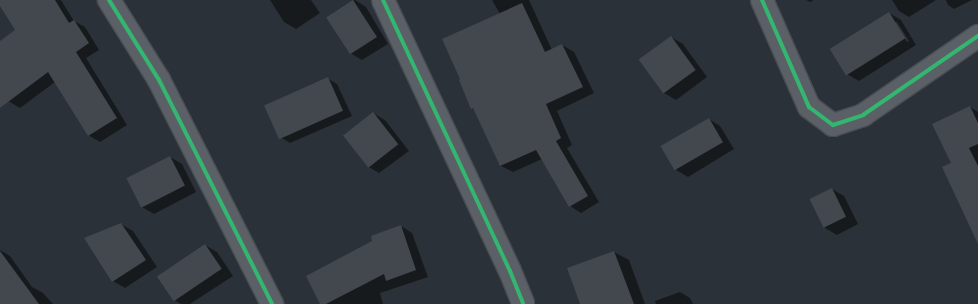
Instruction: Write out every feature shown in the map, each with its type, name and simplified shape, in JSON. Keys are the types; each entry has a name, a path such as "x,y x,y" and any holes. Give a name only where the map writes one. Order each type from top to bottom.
{"street":[{"path":"109,0 159,80 272,304"},
{"path":"383,0 510,271 523,304"},
{"path":"762,0 809,107 833,125 863,115 978,36"}],"building":[{"path":"0,0 55,0 69,23 74,20 89,43 76,52 117,118 88,136 48,72 0,108 0,41 15,30 0,6"},
{"path":"353,0 377,37 350,54 326,17"},
{"path":"522,3 545,52 562,44 583,87 546,104 561,138 556,141 588,196 569,207 536,150 500,166 473,108 471,109 459,80 460,79 442,39"},
{"path":"889,12 905,38 846,75 830,49"},
{"path":"671,36 696,70 663,93 639,60"},
{"path":"328,77 343,111 279,139 264,105"},
{"path":"970,106 978,123 978,144 969,148 978,166 978,244 942,167 951,163 932,124"},
{"path":"373,112 398,144 368,168 343,135"},
{"path":"709,118 723,142 675,170 661,146"},
{"path":"170,156 185,185 141,208 126,178"},
{"path":"832,188 846,217 824,228 810,199"},
{"path":"121,223 146,260 112,282 84,238"},
{"path":"401,225 416,270 386,281 384,274 326,304 320,304 306,276 372,241 371,236"},
{"path":"205,244 222,269 174,301 157,276"},
{"path":"0,251 39,304 0,304"},
{"path":"614,251 634,304 580,304 567,268"}],"cycle path":[{"path":"109,0 159,80 272,304"},
{"path":"383,0 510,271 523,304"},
{"path":"762,0 809,107 833,125 863,115 978,36"}]}
